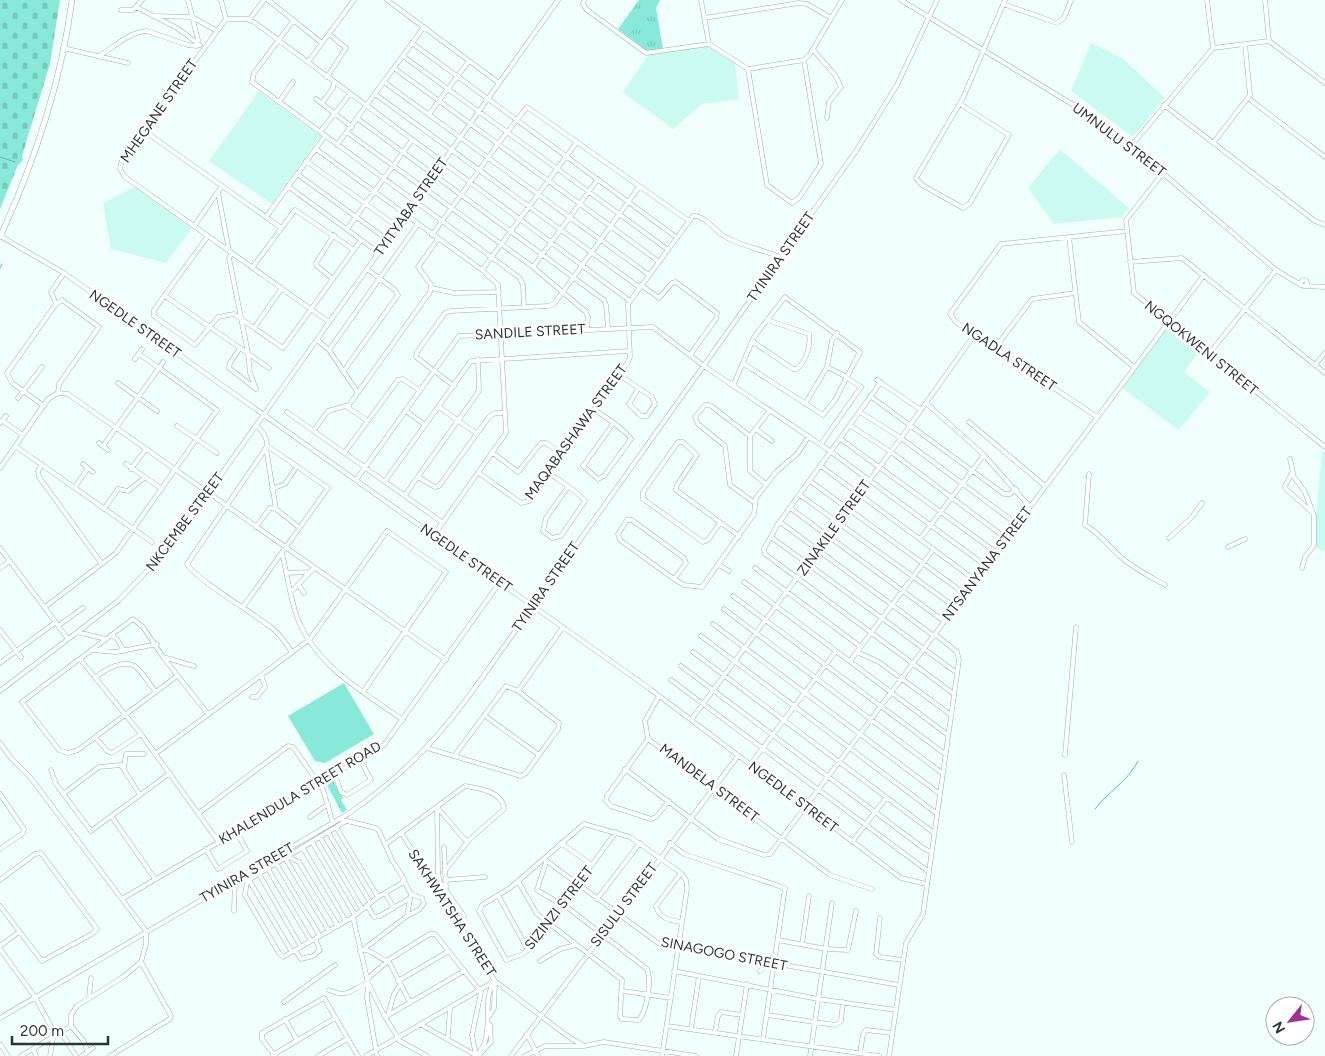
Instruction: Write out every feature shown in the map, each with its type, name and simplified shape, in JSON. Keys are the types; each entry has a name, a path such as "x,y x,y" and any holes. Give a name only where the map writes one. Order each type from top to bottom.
{"main road":[{"path":"0,236 38,146 52,101 72,0"}],"street":[{"path":"121,10 130,11 142,0"},
{"path":"188,0 199,44"},
{"path":"221,0 226,19 249,20 630,301"},
{"path":"249,20 264,0"},
{"path":"268,0 322,43"},
{"path":"308,62 352,2 345,0"},
{"path":"387,0 499,83"},
{"name":"TYITYABA STREET","path":"264,415 558,0"},
{"path":"584,0 583,4 587,10 646,53 709,44 748,69 804,60 813,49 842,0"},
{"path":"701,0 709,44"},
{"name":"UMNULU STREET","path":"901,0 1051,90 1131,146 1276,270 1304,284 1325,287"},
{"name":"TYINIRA STREET","path":"0,1018 339,819 392,781 427,748 459,711 879,116 916,49 937,0"},
{"path":"960,104 1006,131 1009,135 1008,140 966,208 961,208 918,182 917,175 960,104 985,50 1004,2 1057,23 1064,18 1071,0"},
{"path":"1207,0 1213,48"},
{"path":"1265,0 1269,42"},
{"path":"704,18 799,2 807,4 832,18"},
{"path":"136,7 177,28 204,47"},
{"path":"154,16 192,17 217,30"},
{"name":"MHEGANE STREET","path":"226,19 120,162 120,171 125,177 329,322"},
{"path":"293,21 252,79 254,84 522,280 524,307"},
{"path":"338,145 424,27"},
{"path":"99,56 132,34 141,31 147,31 188,45 199,44"},
{"path":"327,77 346,48 329,34"},
{"path":"1131,146 1213,48 1269,42 1325,83"},
{"path":"412,43 676,236"},
{"path":"1214,142 1250,93 1245,44"},
{"path":"63,48 128,64"},
{"path":"813,49 820,60 831,69 840,87 829,102 827,118"},
{"path":"403,56 668,249"},
{"path":"748,69 767,184 792,203 799,198 821,164 804,60"},
{"path":"429,114 470,61"},
{"path":"394,68 658,261"},
{"path":"279,102 293,82"},
{"path":"322,103 333,88 334,82"},
{"path":"384,82 649,275"},
{"path":"320,132 350,94"},
{"path":"375,94 640,286 659,298 672,283 676,282 717,313 716,319 690,355"},
{"path":"1248,98 1325,157"},
{"path":"316,99 352,127"},
{"path":"1164,105 1316,221 1325,225"},
{"path":"432,234 523,110 531,108 639,187 689,220 697,215 724,236 780,258"},
{"path":"358,119 574,277 605,302 608,328"},
{"path":"143,130 280,227"},
{"path":"348,132 533,267 587,315 587,329"},
{"path":"266,217 325,136"},
{"path":"346,229 412,140"},
{"path":"482,270 578,142"},
{"path":"316,149 482,270 497,283 506,433 434,535"},
{"path":"306,161 398,227"},
{"name":"NGQOKWENI STREET","path":"1163,173 1127,219 1134,293 1325,447"},
{"path":"297,174 388,240"},
{"path":"533,267 598,179"},
{"path":"194,226 222,186"},
{"path":"288,186 379,253"},
{"path":"454,386 418,360 416,354 445,313 450,311 551,306 602,240 639,187"},
{"path":"218,192 250,372 256,389 229,368 230,363 240,348"},
{"path":"252,268 292,211 297,210 354,250"},
{"name":"MAQABASHAWA STREET","path":"478,473 524,504 529,501 629,360 627,308 630,301 689,220"},
{"path":"329,350 418,224"},
{"name":"NGADLA STREET","path":"1097,417 954,320 950,314 998,246 1004,243 1127,231"},
{"path":"333,279 317,266 316,262 334,235"},
{"name":"NGEDLE STREET","path":"0,236 64,273 500,582 659,696 904,880 926,884"},
{"path":"208,236 154,310 154,316 193,344 199,342 216,319 224,314 234,314 241,317 283,348 361,240"},
{"path":"1069,236 1078,318 1081,324 1134,367"},
{"path":"438,239 418,267 432,288 454,293 499,292"},
{"path":"1130,262 1179,257 1325,373"},
{"path":"343,372 398,295 395,290 367,269"},
{"path":"1209,354 1276,270"},
{"path":"56,304 51,292 64,273"},
{"name":"NTSANYANA STREET","path":"691,818 718,839 764,855 770,854 1204,275"},
{"path":"254,328 282,288"},
{"path":"314,430 328,411 347,407 432,288"},
{"path":"995,348 1032,298 1075,293"},
{"path":"166,296 269,368"},
{"path":"733,386 752,342 781,300 786,297 860,350 847,377 825,414 819,414 744,364"},
{"path":"1,375 6,373 56,304 62,300 99,327 58,384 58,393"},
{"path":"752,342 792,368 798,369 801,366 808,351 809,334 767,320"},
{"name":"SANDILE STREET","path":"356,480 459,336 653,327 704,366 821,444 986,566"},
{"path":"805,404 826,367 832,340 837,333"},
{"name":"ZINAKILE STREET","path":"691,720 891,452 975,334"},
{"path":"317,340 329,350 358,393"},
{"path":"135,358 142,349"},
{"path":"385,481 471,361 478,359 630,351"},
{"path":"1315,365 1325,353"},
{"path":"45,607 116,553 218,410 139,354"},
{"path":"405,495 479,390 478,359"},
{"path":"104,446 163,362"},
{"path":"18,398 42,367"},
{"path":"821,444 861,387 847,377 826,367"},
{"path":"6,373 12,383 44,406"},
{"path":"619,375 638,388 654,401 654,407 647,416 641,416 629,404 638,388"},
{"path":"346,452 398,380 403,379 420,391"},
{"path":"921,410 879,381 842,440 790,508 764,549 765,554 954,694"},
{"path":"118,383 157,411"},
{"path":"1,466 51,396 58,393 72,396 446,660"},
{"path":"870,396 911,424 1004,494 1010,494 1016,489"},
{"path":"926,404 984,455 1030,507"},
{"path":"750,436 710,405 705,405 695,417 698,424 725,446 730,486 755,503"},
{"path":"439,406 477,434"},
{"path":"347,407 368,421"},
{"path":"594,410 630,436 630,440 602,478 598,480 583,466 613,424"},
{"path":"766,484 750,471 750,436 770,410"},
{"path":"406,411 426,425"},
{"path":"287,412 346,452 443,523"},
{"path":"860,412 901,438 1018,525"},
{"path":"418,477 435,487 439,486 490,415 505,413"},
{"name":"NKCEMBE STREET","path":"0,691 118,601 141,580 170,548 264,415"},
{"path":"6,416 1,422 23,435"},
{"path":"969,422 1045,486"},
{"path":"256,425 266,438 276,509"},
{"path":"177,426 217,453"},
{"path":"851,426 891,452 1007,539"},
{"path":"756,428 772,440"},
{"path":"674,579 686,562 684,558 632,520 627,520 618,534 618,538 674,579 684,585 700,588 706,584 754,514 755,503 766,484 778,469 796,454 809,436"},
{"path":"842,440 997,553"},
{"path":"493,453 518,472 543,442 562,454"},
{"path":"720,522 708,540 704,542 643,499 643,492 678,442 683,442 697,455 677,485 676,490 720,522 739,536"},
{"path":"99,443 108,450"},
{"path":"15,446 152,542"},
{"path":"243,608 328,488 273,449 266,448"},
{"path":"266,448 187,564 243,608 273,628 292,652"},
{"path":"131,469 146,449"},
{"path":"920,540 984,455"},
{"path":"1290,459 1292,473 1305,492 1313,512 1314,545 1305,557 1302,568"},
{"path":"42,464 38,471 39,477 102,564"},
{"path":"83,464 93,472"},
{"path":"126,464 162,489"},
{"path":"272,489 285,484 296,466"},
{"path":"821,466 976,580"},
{"path":"75,488 88,468"},
{"path":"549,472 568,487 584,500 584,504 561,536 552,538 544,531 544,522 568,487"},
{"path":"1292,473 1285,486 1286,490 1313,512"},
{"path":"1089,474 1085,525 1097,531 1102,540 1125,560 1165,585"},
{"path":"104,509 118,489 128,491 144,478"},
{"path":"810,481 965,594"},
{"path":"800,495 955,607"},
{"path":"1170,538 1191,518 1202,503"},
{"path":"790,508 945,622"},
{"path":"256,527 269,509 276,509 300,528"},
{"path":"780,522 959,654 923,914 907,940 889,1056"},
{"path":"155,754 310,639 387,531 446,572 363,692"},
{"path":"771,537 957,673"},
{"path":"1228,547 1245,538"},
{"path":"0,548 68,640"},
{"path":"850,662 933,550"},
{"path":"282,553 298,618 310,639 333,670 403,720"},
{"path":"0,568 10,561"},
{"path":"719,565 729,571"},
{"path":"291,592 299,586 314,568"},
{"path":"755,568 860,647"},
{"path":"287,573 311,572"},
{"name":"KHALENDULA STREET ROAD","path":"122,899 320,784 386,742 500,582"},
{"path":"744,582 948,735"},
{"path":"299,586 304,593"},
{"path":"734,596 945,754"},
{"path":"0,663 82,608"},
{"path":"724,609 942,773"},
{"path":"177,676 96,738 75,751 62,752 57,748 22,702 135,619 157,644 163,657 208,714"},
{"path":"713,624 860,736 940,794"},
{"path":"518,691 563,627"},
{"path":"1064,755 1076,627"},
{"path":"0,630 21,657"},
{"path":"78,632 106,639"},
{"path":"111,635 117,639 124,651"},
{"path":"701,636 936,813"},
{"path":"92,650 124,651 157,644"},
{"path":"750,765 836,651"},
{"path":"693,652 934,833"},
{"path":"857,652 876,660 951,715"},
{"path":"163,657 194,666"},
{"path":"80,659 141,734 218,842"},
{"path":"95,678 111,667 131,665 137,668 156,692"},
{"path":"681,666 931,852"},
{"path":"252,698 257,698 265,687 265,682 261,675"},
{"path":"671,680 928,872"},
{"path":"427,748 520,776 526,773 558,729 560,723 518,691 510,686 504,687 455,756"},
{"path":"648,739 645,721 659,696"},
{"path":"484,715 539,755"},
{"path":"96,738 107,751 112,753 141,734"},
{"name":"MANDELA STREET","path":"669,802 653,819 607,804 606,796 648,739 715,787 830,875 872,889"},
{"path":"0,743 11,758 30,777 146,931 146,944 141,962 123,977 73,1010 71,1026 83,1040 88,1052"},
{"path":"199,813 288,746 298,751 320,784 334,822"},
{"path":"140,795 126,776 124,767 126,754 144,754"},
{"name":"SISULU STREET","path":"511,1056 670,843 738,756"},
{"path":"335,775 341,792 347,795 371,780 360,759"},
{"path":"63,794 99,767 124,767"},
{"path":"626,769 691,818"},
{"path":"51,770 55,782 63,794 92,831 170,773"},
{"path":"1064,775 1072,842"},
{"path":"386,844 465,786 497,795 503,801 504,809 469,840 444,872"},
{"path":"0,794 24,829 23,833 0,849"},
{"path":"852,842 886,798"},
{"path":"310,817 328,804"},
{"path":"437,807 465,840 469,840"},
{"path":"437,807 438,874 447,893 464,916"},
{"path":"112,817 155,879"},
{"path":"339,819 376,828 386,844 411,896 407,916"},
{"path":"234,912 235,879 248,880 346,821"},
{"name":"SIZINZI STREET","path":"616,832 528,950 509,961 504,957 479,909 482,905 518,882 584,824 616,832 640,843 681,873"},
{"path":"336,827 378,897"},
{"path":"206,850 218,869 244,856 247,851 236,832"},
{"path":"328,832 374,917 394,908 411,896 422,898 424,903 420,909 407,916 360,952"},
{"name":"SAKHWATSHA STREET","path":"402,834 495,981 584,1046"},
{"path":"320,837 362,909"},
{"path":"312,842 354,916 367,981 367,998 376,1056"},
{"path":"596,899 640,843"},
{"path":"670,843 684,854 785,888 778,940 771,963 771,989 763,1039"},
{"path":"561,844 592,865"},
{"path":"444,846 444,872 447,893"},
{"path":"303,848 346,921"},
{"path":"0,880 35,854 41,852 97,929 92,934 44,961 40,960 0,906"},
{"path":"286,858 298,862 338,926"},
{"path":"286,858 329,931"},
{"path":"518,882 534,911 548,924 620,977 623,982 619,1011 622,1019 636,1021 642,1018 649,975 647,969 562,905 537,890 545,860"},
{"name":"SINAGOGO STREET","path":"545,860 654,942 899,985"},
{"path":"276,863 320,936"},
{"path":"248,880 294,951 301,959 313,956 320,950 268,868"},
{"path":"662,1054 667,1026 674,971 682,922 687,882 681,873 656,906 660,915 667,919 682,922"},
{"path":"259,874 301,947"},
{"path":"445,880 485,876"},
{"path":"248,880 245,895 283,957 354,916 368,903 404,881"},
{"path":"385,893 394,908"},
{"path":"498,895 528,950"},
{"path":"802,944 809,896"},
{"path":"810,1056 832,903"},
{"path":"778,940 846,951 850,948 856,911"},
{"path":"880,918 876,954 903,960"},
{"path":"19,932 0,948 35,997 49,1023 58,1034 64,1037 76,1056"},
{"path":"329,990 340,995 348,994 367,981 391,957 432,934 438,936 479,990 481,997 472,1035 477,1056"},
{"path":"540,961 560,949 577,945"},
{"path":"360,952 369,950 377,957 388,961 410,1002"},
{"path":"386,1016 399,983 449,951"},
{"path":"110,1056 170,1019 171,1016 141,962"},
{"path":"760,971 771,963"},
{"path":"284,1002 335,965"},
{"path":"386,1016 464,971"},
{"path":"674,971 818,999 896,1010"},
{"path":"691,1029 699,976"},
{"path":"88,999 91,993 90,978"},
{"path":"367,981 397,1038 426,1056"},
{"path":"366,1056 495,981"},
{"path":"477,1056 489,1023 488,992 495,981"},
{"path":"489,1016 494,1008 495,981"},
{"path":"736,1056 747,984"},
{"path":"623,991 671,998"},
{"path":"336,1018 274,1055 262,1039 262,1033 324,998 336,1018 347,1039 358,1056"},
{"path":"767,1015 835,1025 839,1023 843,1002"},
{"path":"448,1036 450,1007"},
{"path":"715,1032 718,1016 721,1012 742,1015"},
{"path":"285,1019 297,1040"},
{"path":"420,1024 477,1056"},
{"path":"21,1056 71,1026"},
{"path":"667,1026 879,1056"},
{"path":"860,1053 863,1034 866,1030 892,1033"},
{"path":"528,1034 532,1053"},
{"path":"50,1056 53,1038"},
{"path":"318,1056 347,1039"},
{"path":"525,1056 556,1044 569,1047 604,1042 662,1054 696,1056"},
{"path":"1,1046 8,1056"},
{"path":"82,1056 93,1048"},
{"path":"33,1049 36,1056"},
{"path":"532,1053 538,1056"}],"shaded area":[{"path":"1091,43 1122,58 1165,98 1159,101 1161,103 1133,137 1071,91"},
{"path":"709,44 735,63 739,99 702,104 673,129 623,92 649,54"},
{"path":"259,91 321,136 272,204 209,161"},
{"path":"1060,149 1129,208 1121,217 1054,224 1028,188"},
{"path":"135,187 192,228 166,263 111,249 103,203"},
{"path":"1167,327 1198,352 1184,372 1210,392 1179,430 1122,388"},
{"path":"1322,452 1325,452 1325,552 1313,546"}],"green space":[{"path":"0,0 60,0 50,64 22,156 23,160 18,165 0,209"},
{"path":"639,0 660,0 656,8 663,49 646,50 618,29"},
{"path":"344,683 374,734 325,763 315,761 288,716"},
{"path":"332,779 343,798 341,800 347,810 342,813 326,783"}],"waterway":[{"path":"0,157 15,162"},
{"path":"0,268 2,264"},
{"path":"1095,809 1124,780 1138,761"}]}
